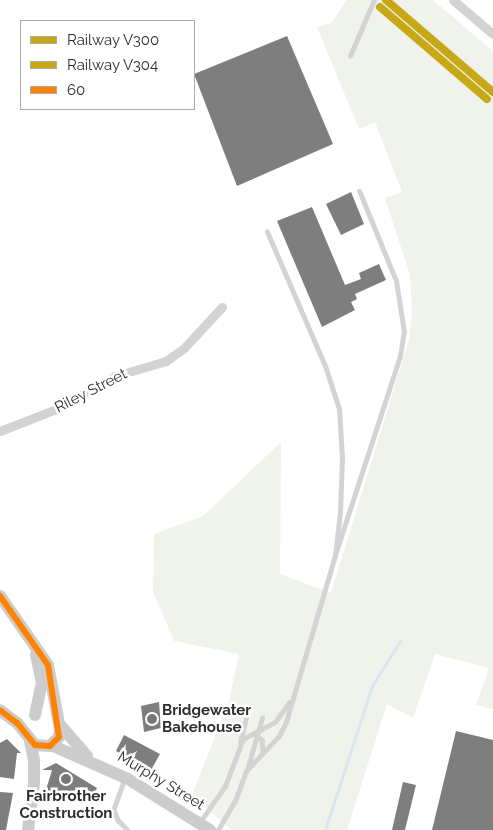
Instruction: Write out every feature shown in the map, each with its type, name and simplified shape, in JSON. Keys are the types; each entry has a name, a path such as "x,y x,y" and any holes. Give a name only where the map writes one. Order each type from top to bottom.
{"street":[{"path":"453,0 493,34"},
{"name":"Riley Street","path":"0,431 56,409 115,376 172,358 184,348 222,307"},
{"path":"0,596 50,671 59,723 59,737 50,746 34,783"},
{"path":"28,830 34,783 34,756 28,738 27,725 34,715 42,683 31,641"},
{"path":"0,709 34,715 48,713 59,723"},
{"path":"0,709 17,723 28,738 39,747 50,746"},
{"name":"Murphy Street","path":"59,723 73,743 95,762"},
{"name":"Murphy Street","path":"50,746 95,762 126,778 204,827"}],"lane":[{"path":"350,56 374,0"},
{"path":"248,768 282,731 335,556 400,356 404,332 396,281 358,191"},
{"path":"267,232 325,366 339,409 342,458 335,556"},
{"path":"240,743 245,737 276,722 292,698"},
{"path":"204,827 225,786 240,743 247,714"},
{"path":"218,830 235,801 248,768 262,718"},
{"path":"245,737 257,736 263,742 263,751"},
{"path":"126,778 114,810 118,820 127,829"}],"shaded area":[{"path":"347,0 433,0 493,51 493,709 476,705 489,668 435,654 413,718 387,704 347,830 231,830 192,795 229,701 239,654 174,641 153,592 154,534 203,516 281,442 280,574 331,593 409,340 412,314 410,275 385,198 402,192 375,122 359,129 317,27 331,23"}],"building":[{"path":"287,36 333,144 237,186 195,74"},
{"path":"351,192 364,224 341,235 326,204"},
{"path":"312,207 345,285 361,279 359,273 379,264 386,280 355,294 357,299 351,302 355,310 322,327 277,221"},
{"name":"Bridgewater Bakehouse","path":"159,702 161,728 144,732 141,706"},
{"path":"456,731 493,740 493,830 432,830"},
{"path":"124,735 160,754 151,770 116,751"},
{"path":"7,739 21,753 17,753 14,779 0,777 0,743"},
{"name":"Fairbrother Construction","path":"56,763 97,788 89,799 68,796 68,800 45,793 52,770 42,770"},
{"path":"403,782 416,785 405,830 392,830"},
{"path":"0,792 13,793 6,830 0,830"}],"waterway":[{"path":"325,830 372,686 400,641"}],"rail line":[{"name":"V300","path":"386,0 493,92"},
{"name":"V304","path":"380,7 487,99"}],"transit line":[{"name":"60","path":"0,596 48,665 59,737 50,746 35,745 17,723 0,710"}],"place":[{"name":"Bridgewater Bakehouse","path":"152,719"},
{"name":"Fairbrother Construction","path":"66,779"}]}
